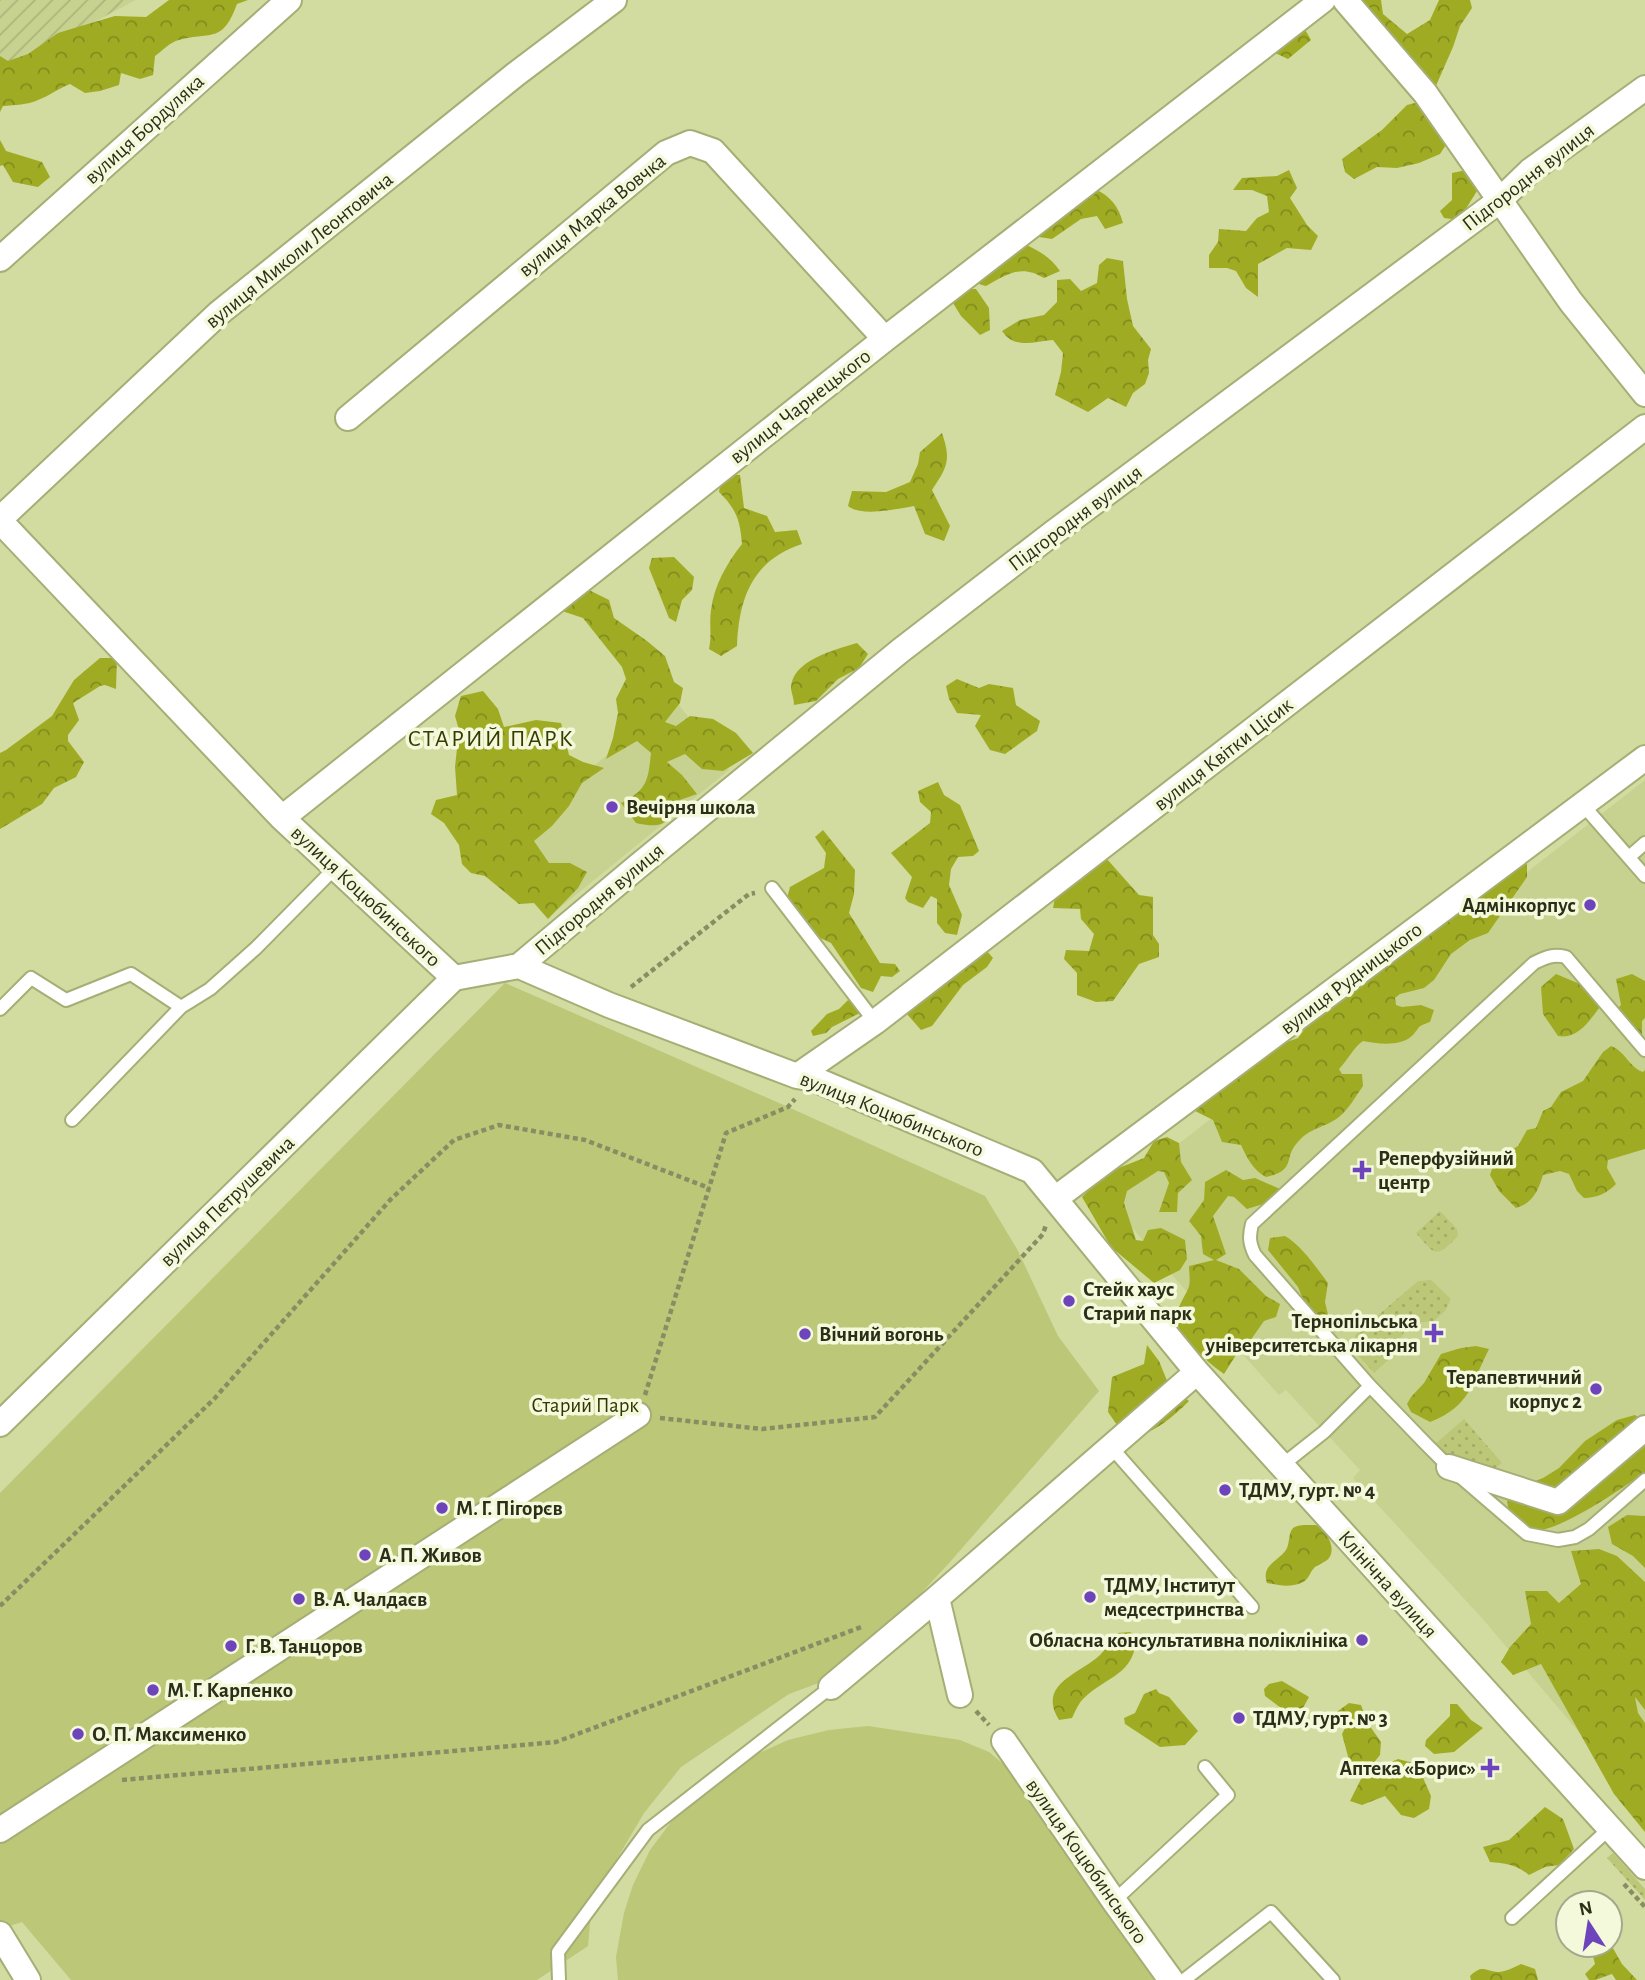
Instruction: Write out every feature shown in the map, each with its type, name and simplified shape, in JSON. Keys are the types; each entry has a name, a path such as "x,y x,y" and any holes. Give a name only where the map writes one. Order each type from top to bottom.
{"street":[{"name":"вулиця Бордуляка","path":"0,259 289,0"},
{"name":"вулиця Миколи Леонтовича","path":"0,520 219,313 516,74 614,0"},
{"name":"вулиця Чарнецького","path":"282,818 885,339 1323,0"},
{"path":"1345,0 1425,93 1571,302 1645,394"},
{"name":"Підгородня вулиця","path":"519,967 636,867 900,651 1053,533 1499,201 1530,171 1645,88"},
{"name":"вулиця Марка Вовчка","path":"348,418 666,153 690,142 713,151 885,339"},
{"name":"вулиця Квітки Цісик","path":"806,1078 1645,427"},
{"name":"вулиця Коцюбинського","path":"0,520 282,818 454,978 519,967 609,1005 806,1078 1032,1171 1060,1205"},
{"name":"вулиця Рудницького","path":"1060,1205 1645,758"},
{"name":"вулиця Петрушевича","path":"0,1424 454,978"},
{"name":"Клінічна вулиця","path":"1060,1205 1197,1372 1645,1867"},
{"path":"831,1687 1197,1372"},
{"path":"0,1830 638,1415"},
{"path":"1449,1467 1558,1502 1645,1428"},
{"path":"937,1598 960,1695"},
{"name":"вулиця Коцюбинського","path":"1004,1741 1171,1980"},
{"path":"0,1934 28,1980"}],"lane":[{"path":"1583,805 1645,876"},
{"path":"1629,857 1645,844"},
{"path":"72,1120 181,1007 210,989 247,956 335,868"},
{"path":"772,888 875,1022"},
{"path":"1645,1050 1566,957 1556,954 1544,958 1534,963 1252,1224 1249,1236 1255,1255 1370,1385 1449,1467 1527,1534 1558,1540 1575,1537 1589,1529 1645,1479"},
{"path":"0,1009 31,978 66,1000 131,974 181,1007"},
{"path":"1281,1466 1324,1432 1370,1385"},
{"path":"1111,1447 1252,1607"},
{"path":"559,1980 558,1952 648,1830 831,1687"},
{"path":"1114,1901 1228,1796 1205,1767"},
{"path":"1512,1918 1610,1828"},
{"path":"1184,1980 1271,1912 1333,1980"}],"path":[{"path":"609,1005 749,894 772,888"},
{"path":"806,1078 788,1107 726,1133 638,1415 762,1429 875,1417 1043,1234 1045,1226 1060,1205"},
{"path":"0,1606 214,1399 391,1199 454,1140 499,1125 585,1140 709,1188"},
{"path":"122,1780 556,1742 873,1622"},
{"path":"960,1695 1004,1741"}],"shaded area":[{"path":"0,0 136,0 0,71"},
{"name":"Вечірня школа","path":"676,701 729,770 550,916 494,844"},
{"name":"Тернопільська університетська лікарня","path":"1645,780 1645,1810 1481,1617 1353,1478 1360,1470 1286,1390 1279,1395 1108,1199"}],"green space":[{"path":"169,0 248,0 237,4 232,17 221,31 179,40 166,47 155,56 153,75 140,79 121,73 119,85 85,93 70,84 34,102 3,106 0,112 0,56 8,61 28,54 58,33 115,16 146,17"},
{"path":"1361,0 1381,0 1383,14 1407,34 1430,20 1439,0 1470,0 1472,8 1460,26 1435,88 1360,6"},
{"path":"1303,26 1311,40 1288,59 1271,51"},
{"path":"1438,97 1449,140 1440,154 1397,168 1377,167 1354,179 1345,172 1342,159 1382,130 1407,105"},
{"path":"0,140 6,151 42,162 50,177 38,187 13,182 3,165 0,166"},
{"path":"1471,169 1480,186 1459,220 1444,218 1440,211 1452,200 1452,173"},
{"path":"1289,170 1297,188 1290,198 1307,225 1318,236 1311,250 1287,248 1258,264 1258,297 1246,288 1236,271 1209,268 1209,255 1218,242 1219,229 1246,231 1257,218 1269,212 1267,196 1252,190 1233,190 1242,178 1277,176"},
{"path":"1094,189 1113,202 1123,223 1105,229 1097,216 1081,219 1052,239 1039,237 1044,221"},
{"path":"1024,244 1044,255 1060,271 1044,278 1021,271 986,286 975,283"},
{"path":"1107,258 1123,261 1133,326 1151,349 1149,373 1145,384 1133,393 1126,407 1108,398 1088,412 1055,395 1063,353 1053,340 1018,342 1007,337 1002,331 1020,320 1044,315 1057,302 1057,280 1070,279 1081,291 1097,283 1099,265"},
{"path":"956,289 976,289 989,308 990,330 980,335 961,316 953,303"},
{"path":"942,433 946,463 932,490 950,526 944,541 925,534 914,506 870,512 848,506 852,491 886,492 910,482 920,452"},
{"path":"722,474 740,475 744,508 767,516 775,532 797,530 802,544 785,551 760,570 741,612 737,646 721,656 709,649 710,615 722,575 742,544 736,515 719,492"},
{"path":"674,557 694,577 692,590 682,600 676,622 669,618 649,568 652,558"},
{"path":"589,590 609,600 614,618 665,656 674,682 683,688 680,703 665,722 676,726 690,716 713,719 736,733 753,753 723,771 702,769 685,754 667,762 697,794 680,800 672,815 659,825 636,823 621,803 636,794 645,784 651,753 637,741 606,759 618,713 616,699 626,679 622,667 583,618 562,611 578,593"},
{"path":"857,643 868,654 859,668 838,679 816,701 794,705 791,689 798,671 816,658"},
{"path":"100,658 117,658 116,689 100,686 73,703 79,720 68,735 68,741 84,762 76,777 54,788 42,804 0,829 0,753 52,716 74,680"},
{"path":"957,679 979,688 989,684 1013,688 1016,705 1040,721 1037,731 1005,754 990,750 975,726 981,715 957,713 949,699 946,686"},
{"path":"483,691 498,709 504,727 536,720 561,723 569,755 604,768 582,783 569,806 552,826 534,841 549,863 570,863 587,872 578,888 548,919 534,903 519,904 485,876 471,873 462,864 459,845 444,823 431,814 436,800 457,795 455,767 459,730 455,716 461,696"},
{"path":"938,782 944,795 960,805 979,851 973,856 958,857 951,869 949,885 962,915 957,935 945,933 937,923 937,899 931,896 923,908 908,902 905,898 912,877 891,853 930,823 931,812 920,802 918,791"},
{"path":"823,830 855,870 854,894 849,913 880,963 895,964 900,971 892,977 881,976 873,992 861,988 831,943 798,928 784,910 790,887 824,868 826,853 815,837"},
{"path":"1106,858 1139,895 1153,897 1153,935 1159,944 1159,957 1139,964 1113,1001 1096,1002 1077,995 1077,973 1064,959 1066,950 1089,951 1094,934 1081,919 1080,909 1053,908 1055,898"},
{"path":"1520,862 1527,864 1527,877 1488,933 1470,940 1451,954 1434,980 1424,988 1400,994 1395,998 1396,1005 1402,1007 1421,1005 1434,1010 1430,1022 1421,1026 1408,1039 1396,1043 1363,1041 1359,1044 1339,1069 1342,1074 1362,1074 1363,1086 1339,1117 1302,1138 1282,1171 1266,1177 1261,1174 1241,1145 1222,1142 1213,1120 1195,1111 1208,1084 1273,1047 1298,1038 1317,1012"},
{"path":"985,949 993,958 987,967 963,985 932,1026 921,1030 906,1013"},
{"path":"1556,974 1592,989 1603,1003 1584,1027 1572,1035 1558,1036 1543,1014 1541,987"},
{"path":"1632,974 1645,981 1642,1040 1626,1040 1609,1019 1621,1005 1616,979"},
{"name":"Старий Парк","path":"505,983 985,1196 1017,1249 1058,1336 1099,1391 950,1562 848,1672 789,1694 681,1767 644,1813 592,1901 588,1946 537,1980 71,1980 22,1922 0,1929 0,1493"},
{"path":"858,998 860,1013 832,1027 826,1033 813,1036 811,1031 827,1014 839,1009 849,999"},
{"path":"1611,1046 1620,1051 1638,1070 1645,1070 1645,1149 1608,1160 1607,1168 1616,1184 1602,1194 1584,1198 1577,1191 1569,1174 1560,1171 1543,1175 1534,1196 1516,1208 1499,1191 1490,1175 1493,1166 1501,1163 1503,1155 1518,1146 1527,1130 1536,1128 1543,1111 1551,1107 1561,1092 1583,1081 1603,1052"},
{"path":"1167,1137 1179,1143 1181,1162 1192,1180 1178,1193 1177,1212 1159,1212 1169,1183 1164,1172 1158,1171 1127,1191 1124,1203 1136,1240 1143,1241 1148,1230 1161,1228 1185,1240 1187,1259 1180,1270 1154,1283 1111,1247 1082,1197 1106,1173 1144,1158 1154,1141"},
{"path":"1226,1170 1243,1180 1255,1178 1280,1189 1276,1200 1247,1209 1234,1197 1228,1196 1213,1216 1226,1254 1216,1260 1239,1269 1266,1296 1280,1304 1276,1317 1264,1321 1224,1374 1189,1342 1178,1327 1176,1316 1189,1287 1189,1266 1214,1260 1203,1254 1201,1236 1189,1221 1204,1200 1205,1182"},
{"path":"1440,1211 1457,1229 1458,1236 1436,1252 1416,1233"},
{"path":"1285,1236 1313,1263 1328,1283 1325,1302 1329,1319 1323,1326 1308,1312 1298,1287 1268,1250 1270,1238"},
{"path":"1431,1280 1451,1299 1445,1311 1433,1322 1419,1323 1408,1328 1401,1337 1398,1351 1374,1373 1355,1352 1355,1335 1418,1281"},
{"path":"1147,1345 1159,1361 1168,1383 1189,1401 1164,1423 1134,1438 1117,1425 1108,1412 1112,1377 1144,1364"},
{"path":"1476,1346 1489,1349 1462,1401 1444,1416 1430,1422 1411,1412 1407,1404 1424,1383 1441,1354"},
{"path":"1635,1415 1645,1422 1645,1472 1594,1506 1551,1527 1532,1530 1510,1519 1507,1501 1517,1488 1543,1478 1559,1468 1585,1441 1617,1420"},
{"path":"1464,1419 1502,1463 1488,1474 1453,1465 1435,1444"},
{"path":"1627,1515 1645,1516 1645,1568 1633,1556 1612,1544 1608,1527"},
{"path":"1316,1525 1329,1539 1332,1549 1329,1558 1315,1567 1304,1582 1297,1585 1267,1583 1266,1572 1286,1550 1293,1528"},
{"path":"1599,1549 1617,1556 1645,1582 1645,1710 1635,1697 1638,1713 1645,1723 1645,1832 1614,1794 1541,1664 1513,1675 1501,1662 1510,1647 1531,1624 1525,1591 1547,1591 1559,1603 1581,1584 1571,1551"},
{"path":"1130,1632 1136,1636 1135,1649 1125,1667 1083,1699 1072,1718 1059,1720 1053,1697 1057,1689 1100,1655 1118,1633"},
{"path":"1282,1681 1309,1697 1303,1708 1285,1711 1265,1696 1264,1689 1269,1684"},
{"path":"1156,1689 1169,1697 1198,1731 1185,1745 1160,1747 1125,1724 1124,1718 1135,1713 1144,1694"},
{"path":"1349,1703 1361,1705 1367,1722 1381,1742 1380,1755 1372,1765 1359,1768 1349,1760 1342,1734 1345,1728 1338,1711"},
{"path":"1450,1704 1457,1704 1471,1720 1483,1728 1454,1752 1434,1754 1425,1746 1426,1740 1450,1716"},
{"path":"868,1726 960,1740 989,1752 1014,1773 1158,1980 618,1980 616,1957 624,1913 633,1885 650,1850 677,1814 748,1758 788,1740 829,1730"},
{"path":"1398,1759 1417,1764 1431,1796 1429,1809 1414,1818 1401,1815 1385,1796 1362,1805 1350,1801 1363,1775"},
{"path":"1545,1807 1563,1819 1574,1849 1559,1865 1545,1867 1529,1875 1511,1865 1490,1862 1483,1847 1509,1840"},
{"path":"1613,1853 1645,1889 1645,1900 1607,1858"},
{"path":"1594,1959 1619,1959 1637,1980 1616,1980 1612,1974 1589,1980 1585,1974 1595,1964"},
{"path":"1521,1964 1535,1969 1538,1980 1471,1980 1470,1976 1481,1969 1501,1972"}],"place":[{"name":"Вечірня школа","path":"612,807"},
{"name":"Адмінкорпус","path":"1590,905"},
{"name":"Реперфузійний центр","path":"1362,1170"},
{"name":"Стейк хаус Старий парк","path":"1069,1301"},
{"name":"Тернопільська університетська лікарня","path":"1434,1333"},
{"name":"Вічний вогонь","path":"805,1334"},
{"name":"Терапевтичний корпус 2","path":"1596,1389"},
{"name":"ТДМУ, гурт. № 4","path":"1225,1490"},
{"name":"М. Г. Пігорєв","path":"442,1508"},
{"name":"А. П. Живов","path":"365,1555"},
{"name":"ТДМУ, Iнститут медсестринства","path":"1090,1597"},
{"name":"В. А. Чалдаєв","path":"299,1599"},
{"name":"Обласна консультативна поліклініка","path":"1362,1640"},
{"name":"Г. В. Танцоров","path":"231,1646"},
{"name":"М. Г. Карпенко","path":"153,1690"},
{"name":"ТДМУ, гурт. № 3","path":"1239,1718"},
{"name":"О. П. Максименко","path":"78,1734"},
{"name":"Аптека «Борис»","path":"1490,1768"}],"district":[{"name":"СТАРИЙ ПАРК","path":"491,738"}]}
